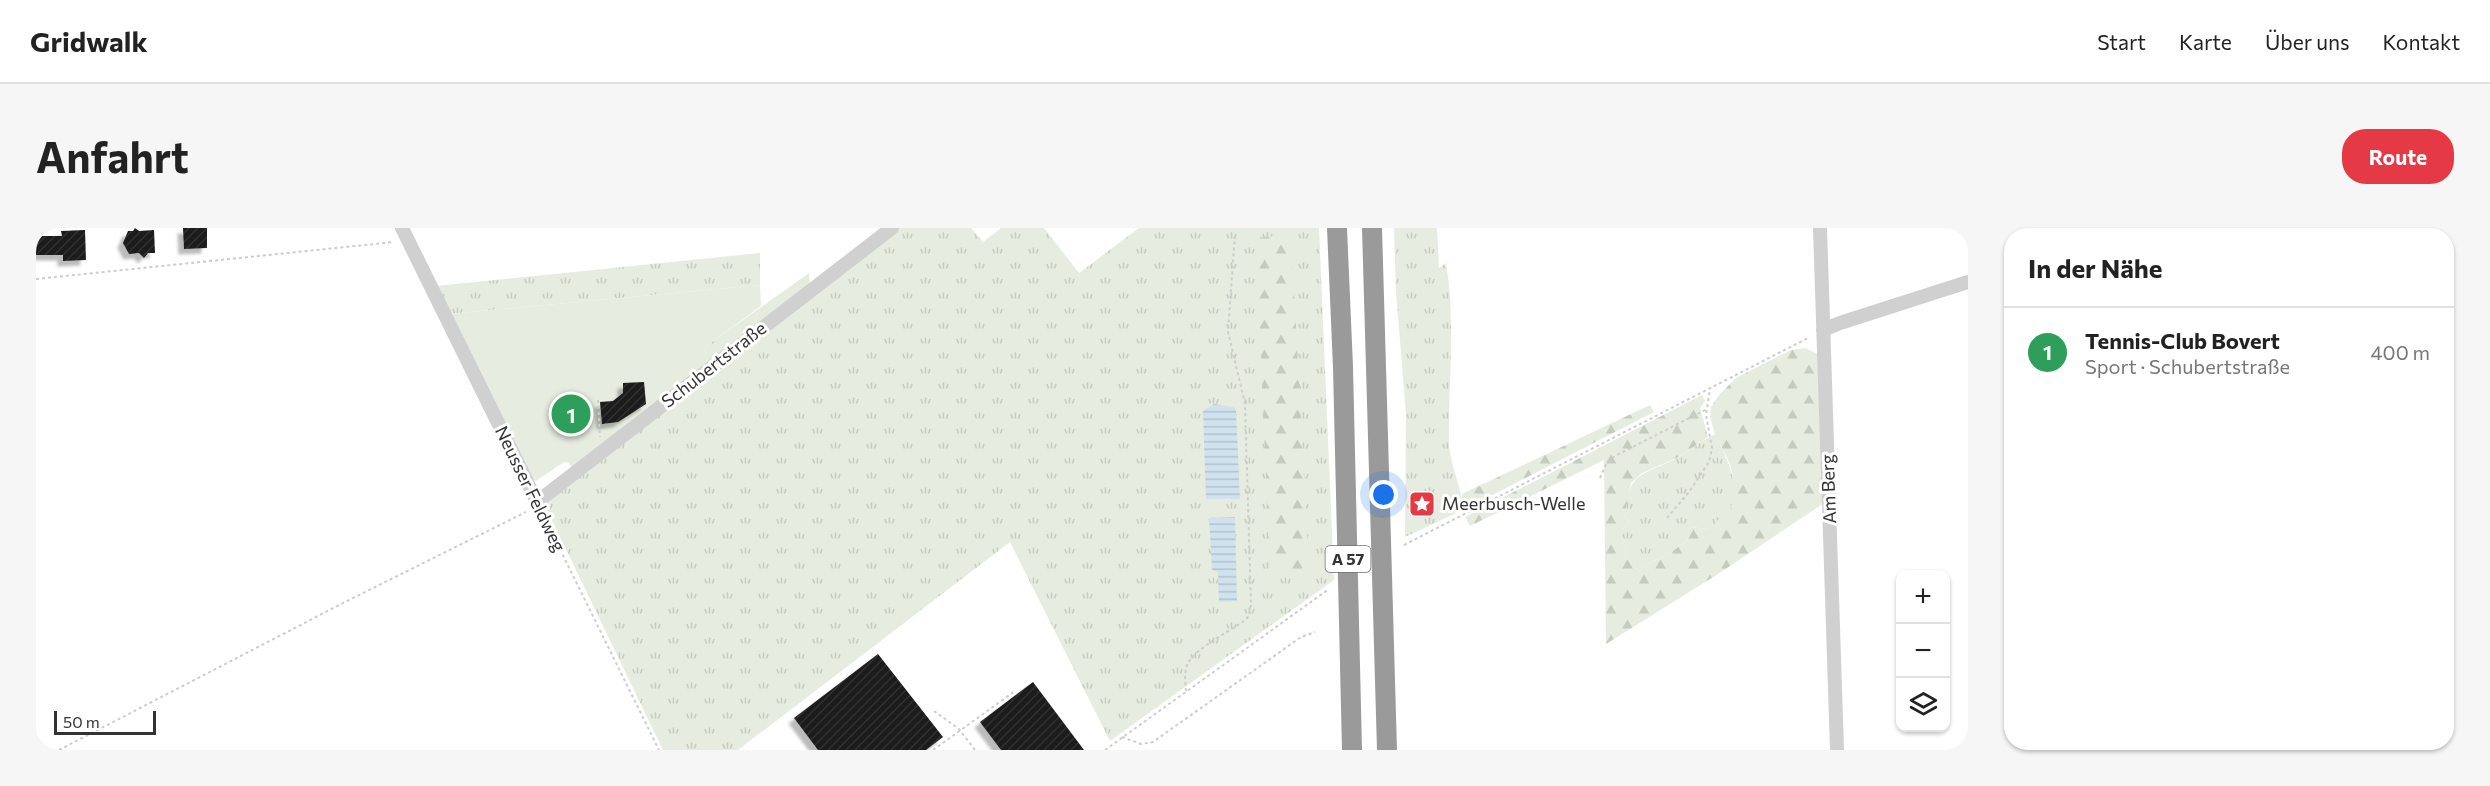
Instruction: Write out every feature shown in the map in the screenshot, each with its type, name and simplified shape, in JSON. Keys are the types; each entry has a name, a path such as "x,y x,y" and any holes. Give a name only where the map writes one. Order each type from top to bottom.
{"highway":[{"name":"A 57","path":"1337,228 1343,367 1352,750"},
{"name":"A 57","path":"1372,228 1387,750"}],"street":[{"name":"Schubertstraße","path":"538,504 879,233 892,228"},
{"name":"Am Berg","path":"1820,228 1837,750"},
{"name":"Neusser Feldweg","path":"405,234 538,504"},
{"path":"1823,330 1840,322 1968,282"}],"path":[{"path":"36,279 405,234"},
{"path":"1186,691 1187,664 1195,654 1244,621 1249,616 1251,605 1245,404 1228,332 1235,234"},
{"path":"1404,545 1823,330"},
{"path":"1668,518 1709,462 1712,448 1707,409 1710,389"},
{"path":"598,400 600,445 604,450"},
{"path":"1600,478 1607,462 1615,456 1707,409"},
{"path":"58,750 538,504"},
{"name":"Neusser Feldweg","path":"538,504 659,750"},
{"path":"1105,750 1329,589"},
{"path":"1122,737 1141,744 1153,742 1301,637 1315,632"},
{"path":"933,750 959,729 1015,691"},
{"path":"934,711 959,729 975,750"}],"green space":[{"path":"898,228 971,228 983,242 1001,228 1044,228 1079,273 1139,228 1319,228 1334,580 1110,741 1010,542 738,750 663,750 546,508 549,496"},
{"path":"1394,228 1437,228 1439,268 1446,263 1451,307 1449,443 1463,510 1405,537 1406,415 1396,290"},
{"path":"1291,234 1309,570 1270,574 1256,238"},
{"path":"760,253 760,285 449,314 436,286"},
{"path":"809,273 810,288 707,366 705,347"},
{"path":"760,285 761,306 705,347 707,366 572,468 569,463 564,462 536,481 530,478 449,314"},
{"path":"1805,348 1818,354 1824,503 1718,574 1606,644 1604,460 1470,526 1465,517 1702,395 1705,401 1700,408 1708,437 1679,457 1642,473 1631,483 1624,517 1630,521 1621,532 1627,558 1636,569 1665,556 1687,541 1691,527 1707,529 1730,510 1734,495 1731,466 1715,434 1710,417 1711,407 1719,395 1736,378 1791,350"},
{"path":"1650,405 1654,412 1463,510 1462,494"},
{"path":"1715,434 1734,483 1734,503 1730,511 1707,529 1691,527 1687,541 1665,556 1636,569 1627,558 1621,532 1630,521 1624,517 1634,482 1640,476 1679,457"}],"water":[{"path":"1214,404 1233,407 1236,410 1240,499 1206,499 1203,411"},
{"path":"1235,517 1237,601 1219,602 1218,572 1212,570 1209,518"}],"building":[{"path":"135,228 139,231 154,230 155,253 148,253 144,258 139,253 129,254 123,243 128,231 133,231"},
{"path":"183,228 207,228 207,248 184,249"},
{"path":"85,230 86,260 63,261 63,255 36,255 36,236 62,236 61,231"},
{"path":"644,382 646,404 618,422 602,424 600,402 613,401 623,393 623,383"},
{"path":"878,654 943,737 926,750 818,750 794,718"},
{"path":"1033,682 1084,750 1001,750 980,722"}],"place":[{"name":"Tennis-Club Bovert","path":"571,414"},
{"name":"Meerbusch-Welle","path":"1422,504"}]}
